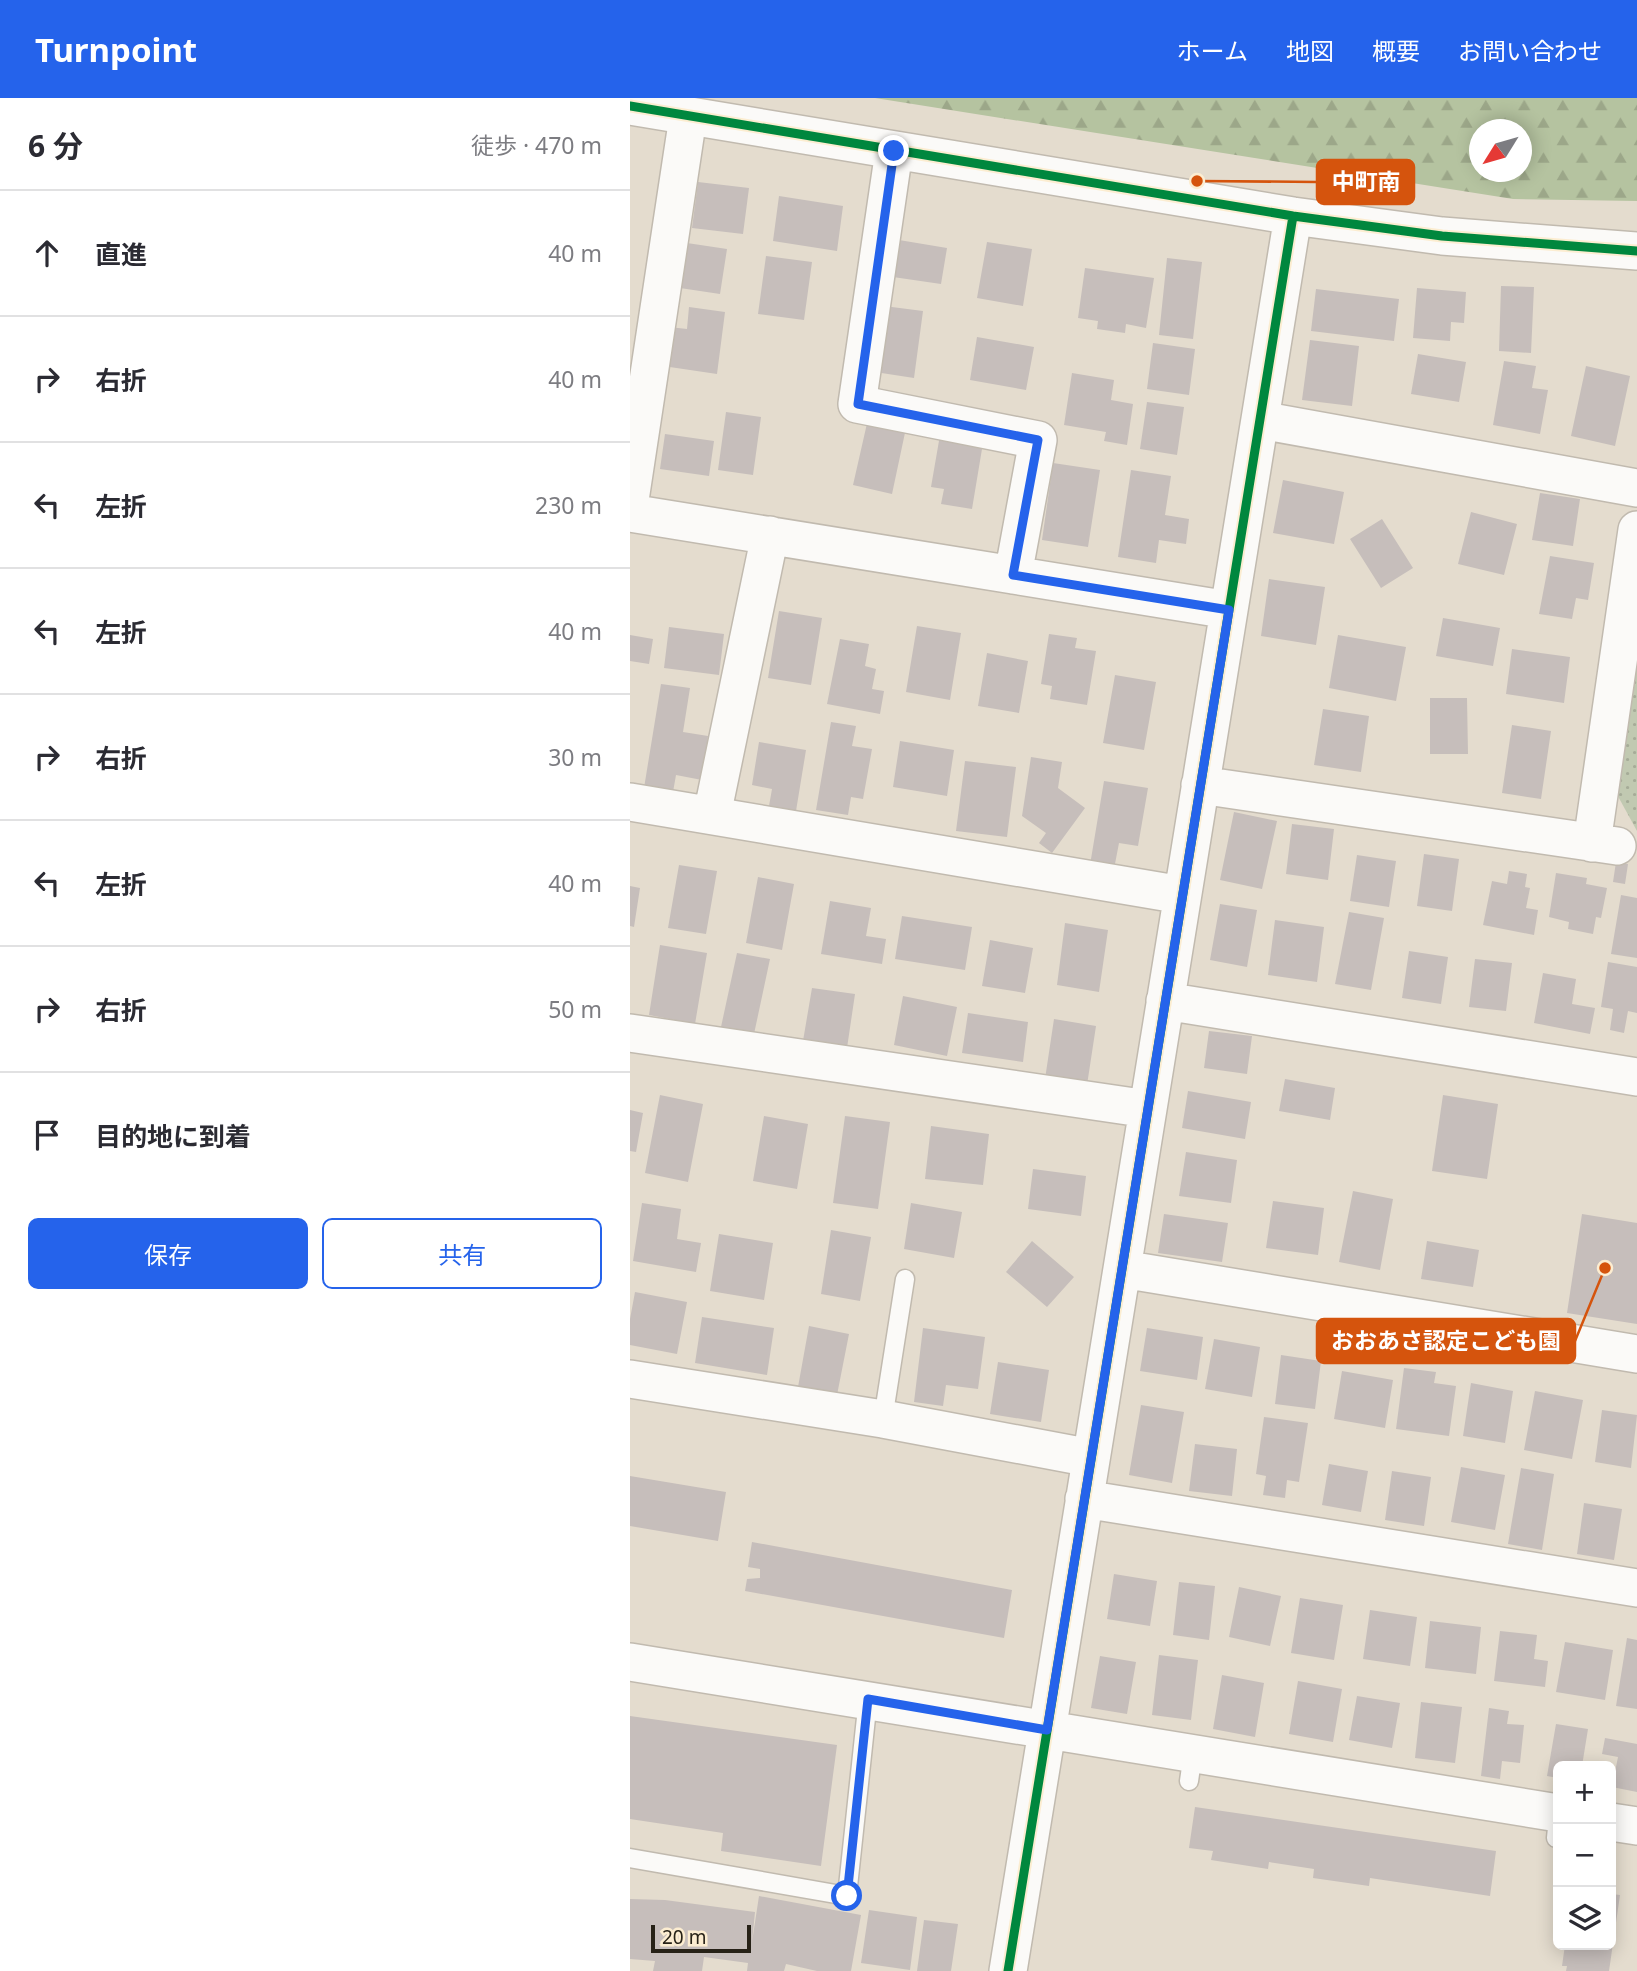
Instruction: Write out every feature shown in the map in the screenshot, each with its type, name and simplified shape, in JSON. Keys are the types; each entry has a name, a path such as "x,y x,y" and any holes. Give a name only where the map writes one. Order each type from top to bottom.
{"street":[{"path":"630,106 1293,216 1442,236 1637,251"},
{"path":"630,500 688,117"},
{"path":"894,151 858,404 1038,440 1013,575"},
{"path":"1008,1971 1293,216"},
{"path":"1260,420 1637,488"},
{"path":"630,513 1229,610"},
{"path":"1200,785 1605,845 1637,530"},
{"path":"712,816 770,536"},
{"path":"630,802 1182,895"},
{"path":"1165,1001 1637,1077"},
{"path":"630,1033 1148,1109"},
{"path":"1122,1269 1637,1354"},
{"path":"630,1379 883,1419 1091,1458"},
{"path":"1084,1499 1637,1588"},
{"path":"630,1662 1047,1730 1191,1767 1553,1822"},
{"path":"1616,1823 1637,1826"}],"lane":[{"path":"883,1419 905,1279"},
{"path":"630,1858 847,1896 868,1699"}],"green space":[{"path":"875,98 1637,98 1637,201 1513,199"},
{"path":"1637,638 1637,831 1614,789"}],"building":[{"path":"698,182 749,188 743,234 692,228"},
{"path":"779,196 843,206 837,251 773,241"},
{"path":"899,240 947,248 941,284 893,277"},
{"path":"987,242 1032,249 1023,306 977,298"},
{"path":"687,243 727,249 720,294 680,288"},
{"path":"766,256 812,262 804,320 758,314"},
{"path":"1167,258 1202,262 1193,339 1159,335"},
{"path":"1085,268 1154,278 1146,328 1126,324 1125,333 1097,329 1098,321 1078,318"},
{"path":"1501,286 1534,287 1531,353 1499,351"},
{"path":"1417,288 1466,292 1464,323 1451,322 1450,341 1413,338"},
{"path":"1316,289 1399,299 1394,341 1311,331"},
{"path":"884,306 923,311 914,378 875,372"},
{"path":"689,307 725,312 717,374 663,366 669,327 687,329"},
{"path":"977,337 1034,347 1026,390 970,380"},
{"path":"1310,340 1359,346 1352,406 1302,400"},
{"path":"1153,343 1195,349 1189,395 1147,389"},
{"path":"1418,354 1466,362 1459,402 1411,394"},
{"path":"1504,361 1536,366 1532,388 1548,390 1540,434 1493,425"},
{"path":"1586,366 1630,376 1615,446 1571,436"},
{"path":"1072,373 1114,380 1111,400 1133,404 1127,445 1104,441 1106,432 1064,425"},
{"path":"1147,402 1184,407 1177,455 1140,449"},
{"path":"726,412 761,417 753,475 718,470"},
{"path":"868,419 906,428 892,494 853,485"},
{"path":"665,434 714,441 709,476 660,469"},
{"path":"940,435 983,443 972,509 941,504 944,489 931,487"},
{"path":"1053,463 1100,470 1088,547 1042,540"},
{"path":"1131,470 1171,476 1165,515 1189,519 1186,544 1159,540 1156,563 1118,557"},
{"path":"1283,480 1344,492 1334,544 1273,533"},
{"path":"1540,493 1580,499 1573,546 1532,540"},
{"path":"1471,512 1517,524 1504,575 1458,564"},
{"path":"1382,519 1413,568 1381,588 1350,539"},
{"path":"1550,556 1594,563 1588,600 1576,598 1572,619 1539,614"},
{"path":"1269,579 1325,587 1316,645 1261,636"},
{"path":"779,611 822,618 811,685 768,678"},
{"path":"1443,618 1500,628 1493,666 1436,656"},
{"path":"917,626 961,633 950,700 906,692"},
{"path":"669,627 724,634 719,675 664,668"},
{"path":"1049,634 1077,638 1075,648 1096,651 1087,705 1050,699 1052,686 1041,684"},
{"path":"630,635 653,639 649,664 630,661"},
{"path":"1338,635 1406,647 1396,701 1329,688"},
{"path":"840,639 869,644 865,666 876,669 872,689 884,691 880,714 827,704"},
{"path":"1512,649 1570,657 1564,703 1506,694"},
{"path":"987,653 1028,661 1019,713 978,706"},
{"path":"1115,675 1156,682 1144,750 1103,743"},
{"path":"661,684 690,688 683,732 708,736 702,780 676,775 673,792 644,788"},
{"path":"1430,698 1467,698 1468,754 1430,754"},
{"path":"1323,709 1369,716 1361,772 1314,765"},
{"path":"831,722 856,726 852,746 872,749 863,799 851,797 848,815 816,810"},
{"path":"1512,725 1551,731 1541,799 1502,793"},
{"path":"900,741 954,750 947,796 893,787"},
{"path":"759,742 806,750 796,811 769,806 772,789 752,785"},
{"path":"1031,757 1062,762 1058,788 1085,808 1052,853 1039,843 1046,833 1022,816"},
{"path":"965,761 1016,767 1007,837 956,831"},
{"path":"1104,781 1148,788 1138,846 1119,843 1114,869 1090,865"},
{"path":"1234,812 1277,821 1262,889 1220,880"},
{"path":"1292,824 1334,829 1328,880 1286,874"},
{"path":"1424,854 1459,859 1452,911 1417,906"},
{"path":"1357,855 1396,861 1389,907 1350,901"},
{"path":"1616,862 1628,864 1625,884 1613,882"},
{"path":"679,865 717,871 706,934 668,928"},
{"path":"1509,871 1527,874 1525,887 1530,888 1526,908 1538,910 1534,935 1483,925 1492,881 1507,884"},
{"path":"1556,873 1587,878 1586,884 1607,888 1601,918 1596,917 1593,934 1568,929 1569,922 1549,917"},
{"path":"758,877 794,884 782,950 746,943"},
{"path":"630,886 640,888 634,927 630,926"},
{"path":"1621,895 1637,898 1637,958 1611,954"},
{"path":"830,901 871,908 866,936 886,939 882,964 821,954"},
{"path":"1220,904 1257,910 1247,967 1210,960"},
{"path":"1349,912 1384,918 1371,990 1335,984"},
{"path":"902,916 972,927 965,970 895,959"},
{"path":"1275,920 1324,927 1317,982 1268,975"},
{"path":"1065,923 1108,930 1099,992 1057,985"},
{"path":"990,940 1033,948 1025,993 982,986"},
{"path":"660,945 707,953 695,1024 649,1015"},
{"path":"1409,951 1448,957 1441,1004 1402,998"},
{"path":"737,953 770,959 754,1034 721,1027"},
{"path":"1475,959 1512,963 1506,1011 1469,1007"},
{"path":"1608,962 1637,967 1637,1013 1628,1011 1624,1033 1610,1030 1613,1009 1601,1007"},
{"path":"1543,973 1576,979 1572,1004 1595,1008 1590,1034 1534,1023"},
{"path":"812,988 855,994 847,1048 803,1041"},
{"path":"903,996 957,1007 947,1056 894,1045"},
{"path":"968,1013 1028,1022 1023,1062 962,1053"},
{"path":"1054,1019 1096,1026 1087,1085 1045,1079"},
{"path":"1209,1031 1252,1036 1247,1074 1204,1068"},
{"path":"1285,1079 1335,1088 1330,1120 1279,1111"},
{"path":"1188,1091 1251,1102 1245,1139 1182,1128"},
{"path":"660,1095 703,1104 688,1182 645,1173"},
{"path":"1443,1095 1498,1104 1487,1179 1432,1171"},
{"path":"630,1110 643,1113 636,1152 630,1151"},
{"path":"764,1116 808,1124 797,1189 753,1181"},
{"path":"845,1116 890,1122 878,1209 833,1203"},
{"path":"931,1126 989,1134 983,1185 925,1179"},
{"path":"1186,1152 1237,1160 1231,1203 1179,1196"},
{"path":"1033,1169 1086,1176 1081,1216 1028,1209"},
{"path":"1353,1191 1393,1199 1380,1270 1339,1262"},
{"path":"1273,1201 1324,1208 1318,1255 1266,1248"},
{"path":"642,1203 681,1209 677,1239 701,1243 696,1272 633,1261"},
{"path":"911,1203 962,1212 954,1258 904,1249"},
{"path":"1164,1214 1228,1223 1222,1262 1158,1253"},
{"path":"1582,1214 1637,1223 1637,1324 1567,1313"},
{"path":"831,1230 871,1237 860,1301 821,1294"},
{"path":"719,1234 773,1243 764,1300 710,1291"},
{"path":"1032,1241 1074,1277 1047,1307 1006,1272"},
{"path":"1427,1241 1479,1250 1473,1287 1421,1279"},
{"path":"635,1292 687,1302 677,1354 630,1345 630,1319"},
{"path":"702,1317 774,1328 767,1375 695,1363"},
{"path":"809,1326 849,1334 837,1395 798,1387"},
{"path":"923,1328 985,1337 978,1389 946,1385 943,1406 914,1402"},
{"path":"1147,1328 1203,1337 1197,1380 1140,1371"},
{"path":"1214,1339 1260,1347 1252,1397 1205,1389"},
{"path":"1281,1355 1321,1361 1315,1409 1275,1404"},
{"path":"998,1362 1049,1370 1041,1422 990,1414"},
{"path":"1404,1368 1436,1372 1434,1383 1456,1386 1449,1436 1396,1429"},
{"path":"1342,1371 1393,1380 1385,1428 1334,1419"},
{"path":"1471,1383 1513,1391 1505,1443 1463,1436"},
{"path":"1535,1391 1583,1400 1572,1459 1524,1450"},
{"path":"1141,1405 1184,1412 1172,1483 1129,1475"},
{"path":"1602,1410 1637,1415 1631,1468 1595,1462"},
{"path":"1264,1417 1308,1423 1299,1482 1287,1480 1285,1498 1263,1495 1266,1476 1256,1474"},
{"path":"1195,1444 1237,1449 1232,1496 1189,1491"},
{"path":"1329,1464 1368,1471 1361,1512 1322,1505"},
{"path":"1461,1467 1505,1475 1495,1530 1451,1522"},
{"path":"1521,1468 1554,1474 1542,1550 1508,1544"},
{"path":"1392,1471 1431,1477 1424,1526 1385,1520"},
{"path":"630,1476 726,1492 718,1541 630,1526"},
{"path":"1584,1503 1622,1509 1614,1560 1577,1554"},
{"path":"752,1542 1012,1590 1004,1638 745,1591 747,1579 760,1578 760,1569 748,1567"},
{"path":"1114,1574 1157,1581 1150,1626 1107,1619"},
{"path":"1179,1582 1215,1586 1209,1640 1173,1635"},
{"path":"1239,1587 1281,1596 1270,1646 1229,1637"},
{"path":"1300,1598 1343,1605 1334,1660 1291,1653"},
{"path":"1370,1610 1417,1617 1410,1666 1363,1659"},
{"path":"1430,1621 1481,1627 1476,1674 1425,1668"},
{"path":"1500,1631 1537,1635 1534,1659 1548,1661 1545,1687 1494,1681"},
{"path":"1627,1638 1637,1640 1637,1709 1616,1706"},
{"path":"1565,1642 1613,1650 1605,1700 1556,1692"},
{"path":"1159,1655 1198,1660 1191,1720 1152,1715"},
{"path":"1100,1656 1136,1662 1127,1714 1091,1708"},
{"path":"1222,1675 1264,1683 1255,1737 1213,1729"},
{"path":"1298,1681 1342,1689 1333,1742 1289,1734"},
{"path":"1357,1696 1400,1703 1392,1748 1349,1740"},
{"path":"1421,1702 1462,1707 1455,1763 1415,1758"},
{"path":"1489,1708 1509,1711 1507,1724 1524,1725 1520,1763 1502,1761 1500,1779 1481,1776"},
{"path":"630,1716 837,1745 821,1866 721,1851 723,1833 630,1819"},
{"path":"1556,1724 1588,1729 1583,1761 1553,1761 1553,1777 1547,1776"},
{"path":"1605,1738 1637,1744 1637,1792 1616,1788 1618,1757 1602,1754"},
{"path":"1195,1807 1496,1851 1490,1896 1370,1878 1369,1886 1313,1878 1314,1869 1269,1862 1268,1869 1211,1860 1213,1851 1189,1848"},
{"path":"1616,1895 1620,1895 1616,1923"},
{"path":"759,1896 861,1915 851,1971 817,1971 786,1964 784,1971 747,1971 748,1963 704,1957 702,1971 653,1971 655,1961 630,1959 630,1899 665,1900 755,1912 752,1942"},
{"path":"869,1910 917,1917 910,1970 861,1963"},
{"path":"924,1920 958,1924 951,1971 917,1971"},
{"path":"1564,1950 1612,1950 1609,1971 1566,1971 1567,1966 1562,1966"}],"cycle path":[{"path":"630,106 1293,216 1442,236 1637,251"},
{"path":"1008,1971 1293,216"}],"place":[{"name":"中町南","path":"1197,181"},
{"name":"おおあさ認定こども園","path":"1605,1268"}],"route":[{"path":"847,1896 868,1699 1047,1730 1229,610 1013,575 1038,440 858,404 894,151"}]}
